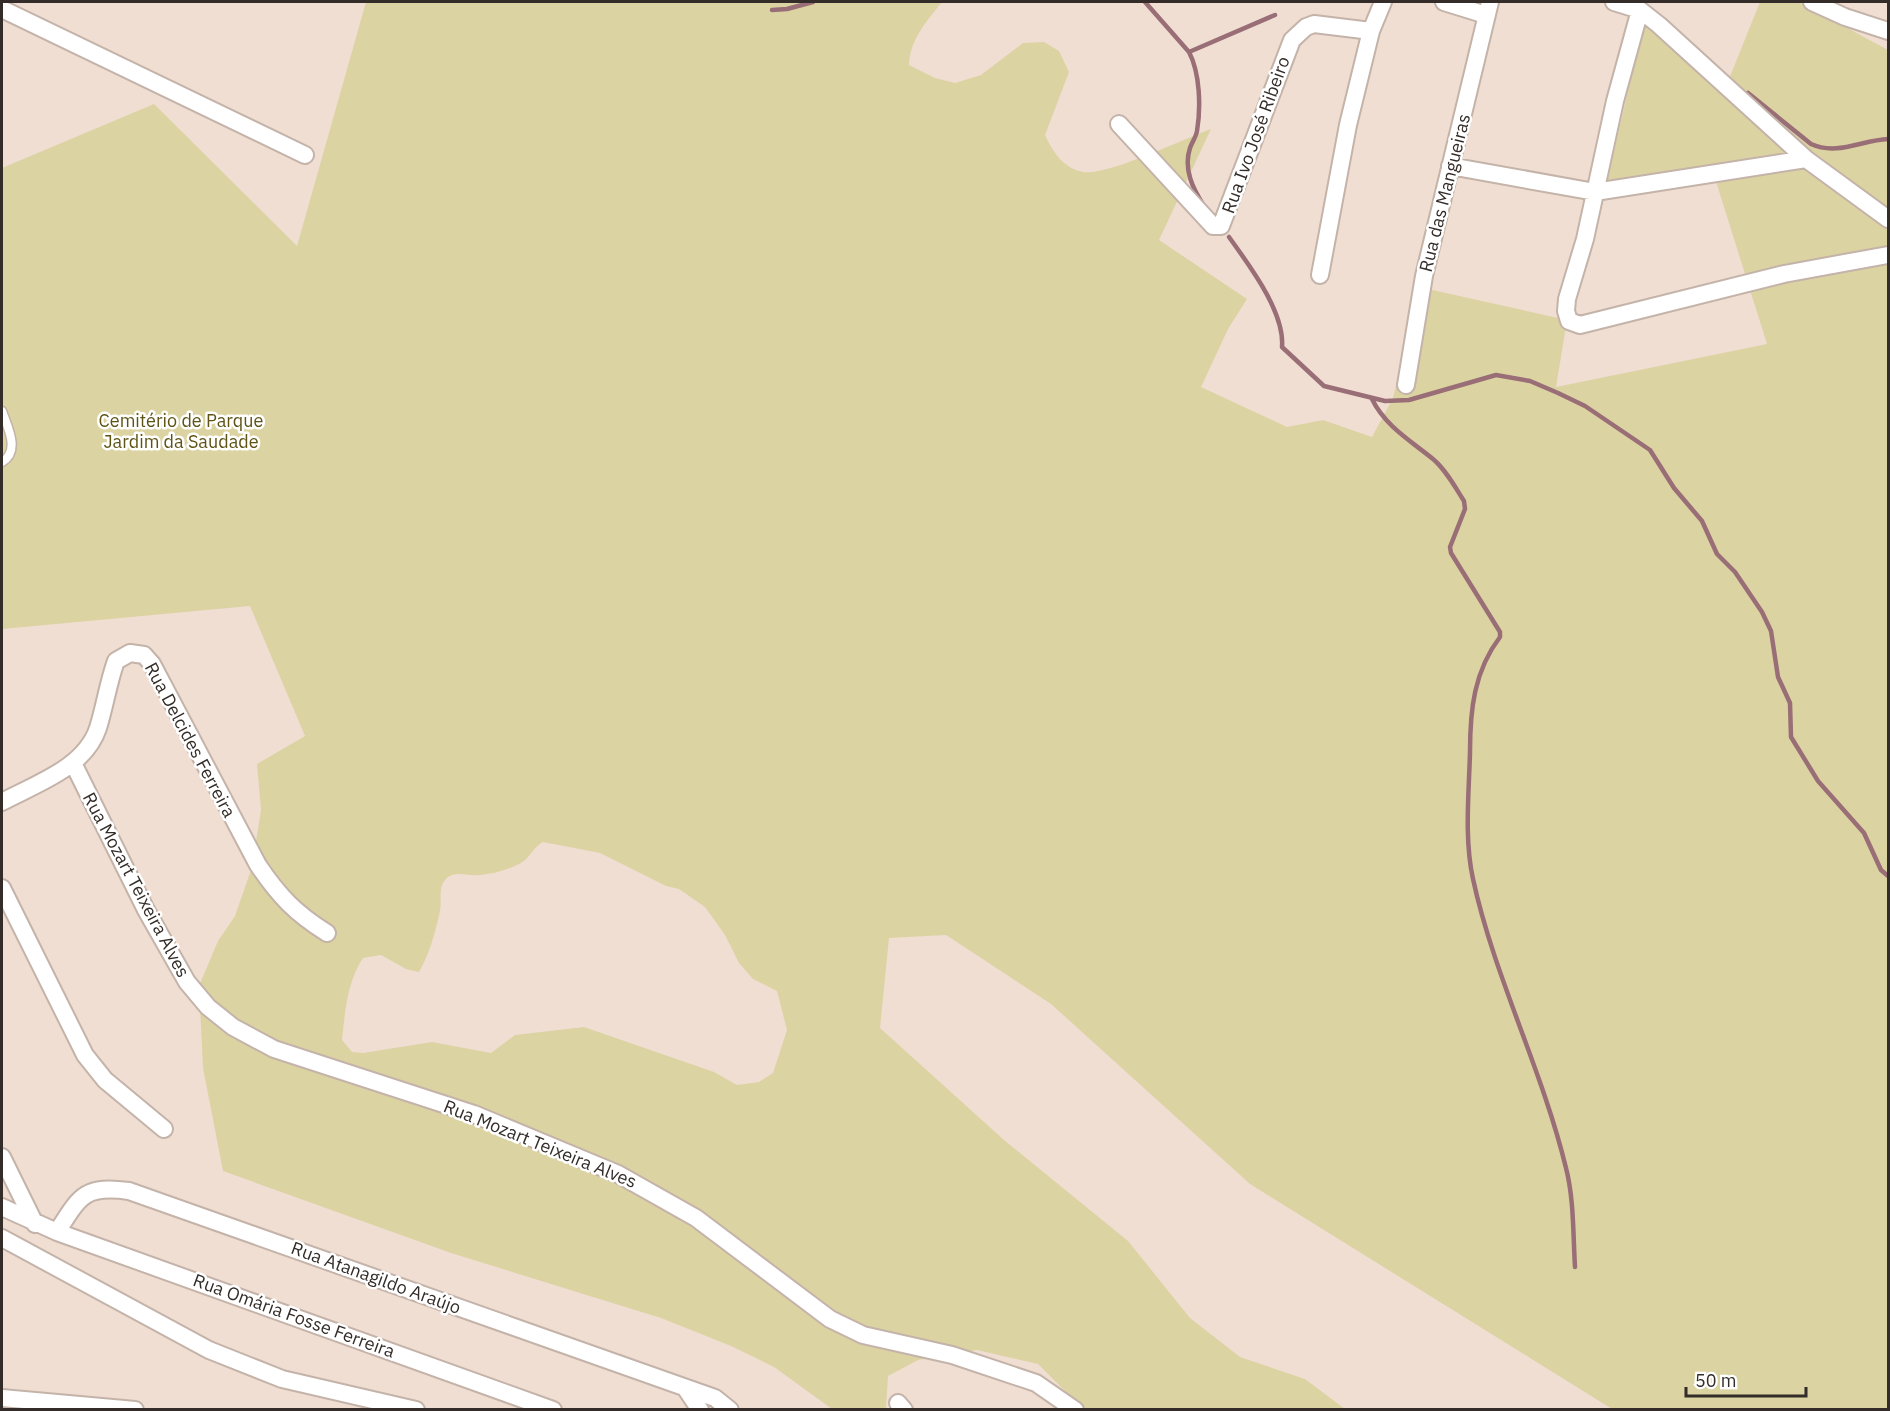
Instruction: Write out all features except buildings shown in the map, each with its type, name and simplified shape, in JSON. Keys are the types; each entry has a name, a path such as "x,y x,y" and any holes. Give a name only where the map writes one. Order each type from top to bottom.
{"street":[{"path":"1320,274 1348,126 1371,31 1383,2"},
{"path":"1444,2 1488,8"},
{"path":"1614,2 1640,10 1806,159 1888,219"},
{"path":"1812,2 1845,17 1888,31"},
{"name":"Rua das Mangueiras","path":"1406,385 1424,276 1488,8"},
{"path":"2,9 305,155"},
{"path":"1640,10 1615,101 1585,239 1567,299 1566,311 1569,321 1580,325 1784,274 1888,255"},
{"name":"Rua Ivo José Ribeiro","path":"1119,124 1213,226 1221,226 1292,40 1306,27 1314,24 1371,31"},
{"path":"1450,166 1595,192 1806,159"},
{"name":"Rua Delcides Ferreira","path":"73,763 89,746 98,730 116,661 130,653 144,655 152,664 258,865 275,892 296,913 327,933"},
{"path":"2,802 73,763"},
{"name":"Rua Mozart Teixeira Alves","path":"73,763 146,910 187,982 208,1007 233,1027 274,1049 474,1114 618,1174 696,1218 830,1319 862,1335 952,1355 1036,1383 1075,1410"},
{"path":"2,888 85,1055 105,1080 164,1129"},
{"path":"2,1156 36,1224"},
{"name":"Rua Atanagildo Araújo","path":"57,1232 83,1196 97,1189 129,1191 715,1398 730,1410"},
{"name":"Rua Omária Fosse Ferreira","path":"2,1207 57,1232 553,1410"},
{"path":"2,1238 209,1350 282,1379 416,1410"},
{"path":"686,1389 699,1410"},
{"path":"2,1398 135,1410"}],"lane":[{"path":"2,411 12,440 12,450 7,459 2,462"}],"green space":[{"name":"Cemitério de Parque Jardim da Saudade","path":"366,2 942,2 925,23 916,39 909,65 935,78 955,83 981,75 1023,43 1044,42 1059,51 1069,72 1045,135 1064,163 1076,170 1095,172 1127,163 1211,129 1159,240 1247,299 1228,329 1201,387 1287,427 1323,420 1372,437 1393,398 1419,287 1567,320 1556,387 1767,344 1713,172 1605,190 1644,22 1727,84 1760,2 1799,2 1888,50 1888,1409 1612,1409 1250,1184 1051,1004 946,935 889,938 880,1028 1004,1140 1128,1241 1190,1318 1240,1357 1305,1379 1345,1409 1083,1409 1038,1364 977,1350 918,1360 888,1376 886,1408 832,1409 774,1367 731,1346 661,1318 451,1253 223,1171 203,1068 199,986 218,941 235,916 252,867 261,810 257,764 305,736 250,606 2,629 2,168 154,104 297,246","holes":["543,842 600,853 666,886 679,889 705,907 725,935 739,963 753,979 777,991 787,1030 773,1073 759,1082 737,1085 714,1072 584,1027 515,1035 491,1053 432,1042 363,1053 352,1052 342,1040 350,987 363,958 381,955 406,969 419,972 436,927 443,883 449,877 457,874 476,875 508,869 524,861"]}],"waterway":[{"path":"772,10 787,9 813,2"},
{"path":"1145,2 1189,52 1193,60 1199,101 1196,133 1188,156 1188,171 1196,193 1204,206"},
{"path":"1189,52 1275,15"},
{"path":"1748,93 1811,144 1840,148 1888,139"},
{"path":"1229,237 1272,304 1278,319 1282,347 1324,386 1385,401 1409,400 1496,375 1530,381 1585,406 1650,450 1674,488 1702,521 1717,554 1735,572 1762,612 1771,631 1778,677 1790,703 1791,737 1818,781 1864,833 1881,870 1888,876"},
{"path":"1372,399 1377,409 1391,425 1438,463 1464,501 1465,509 1450,547 1451,553 1500,632 1500,637 1484,663 1473,706 1468,816 1470,863 1493,951 1544,1095 1566,1168 1572,1204 1575,1267"}]}
